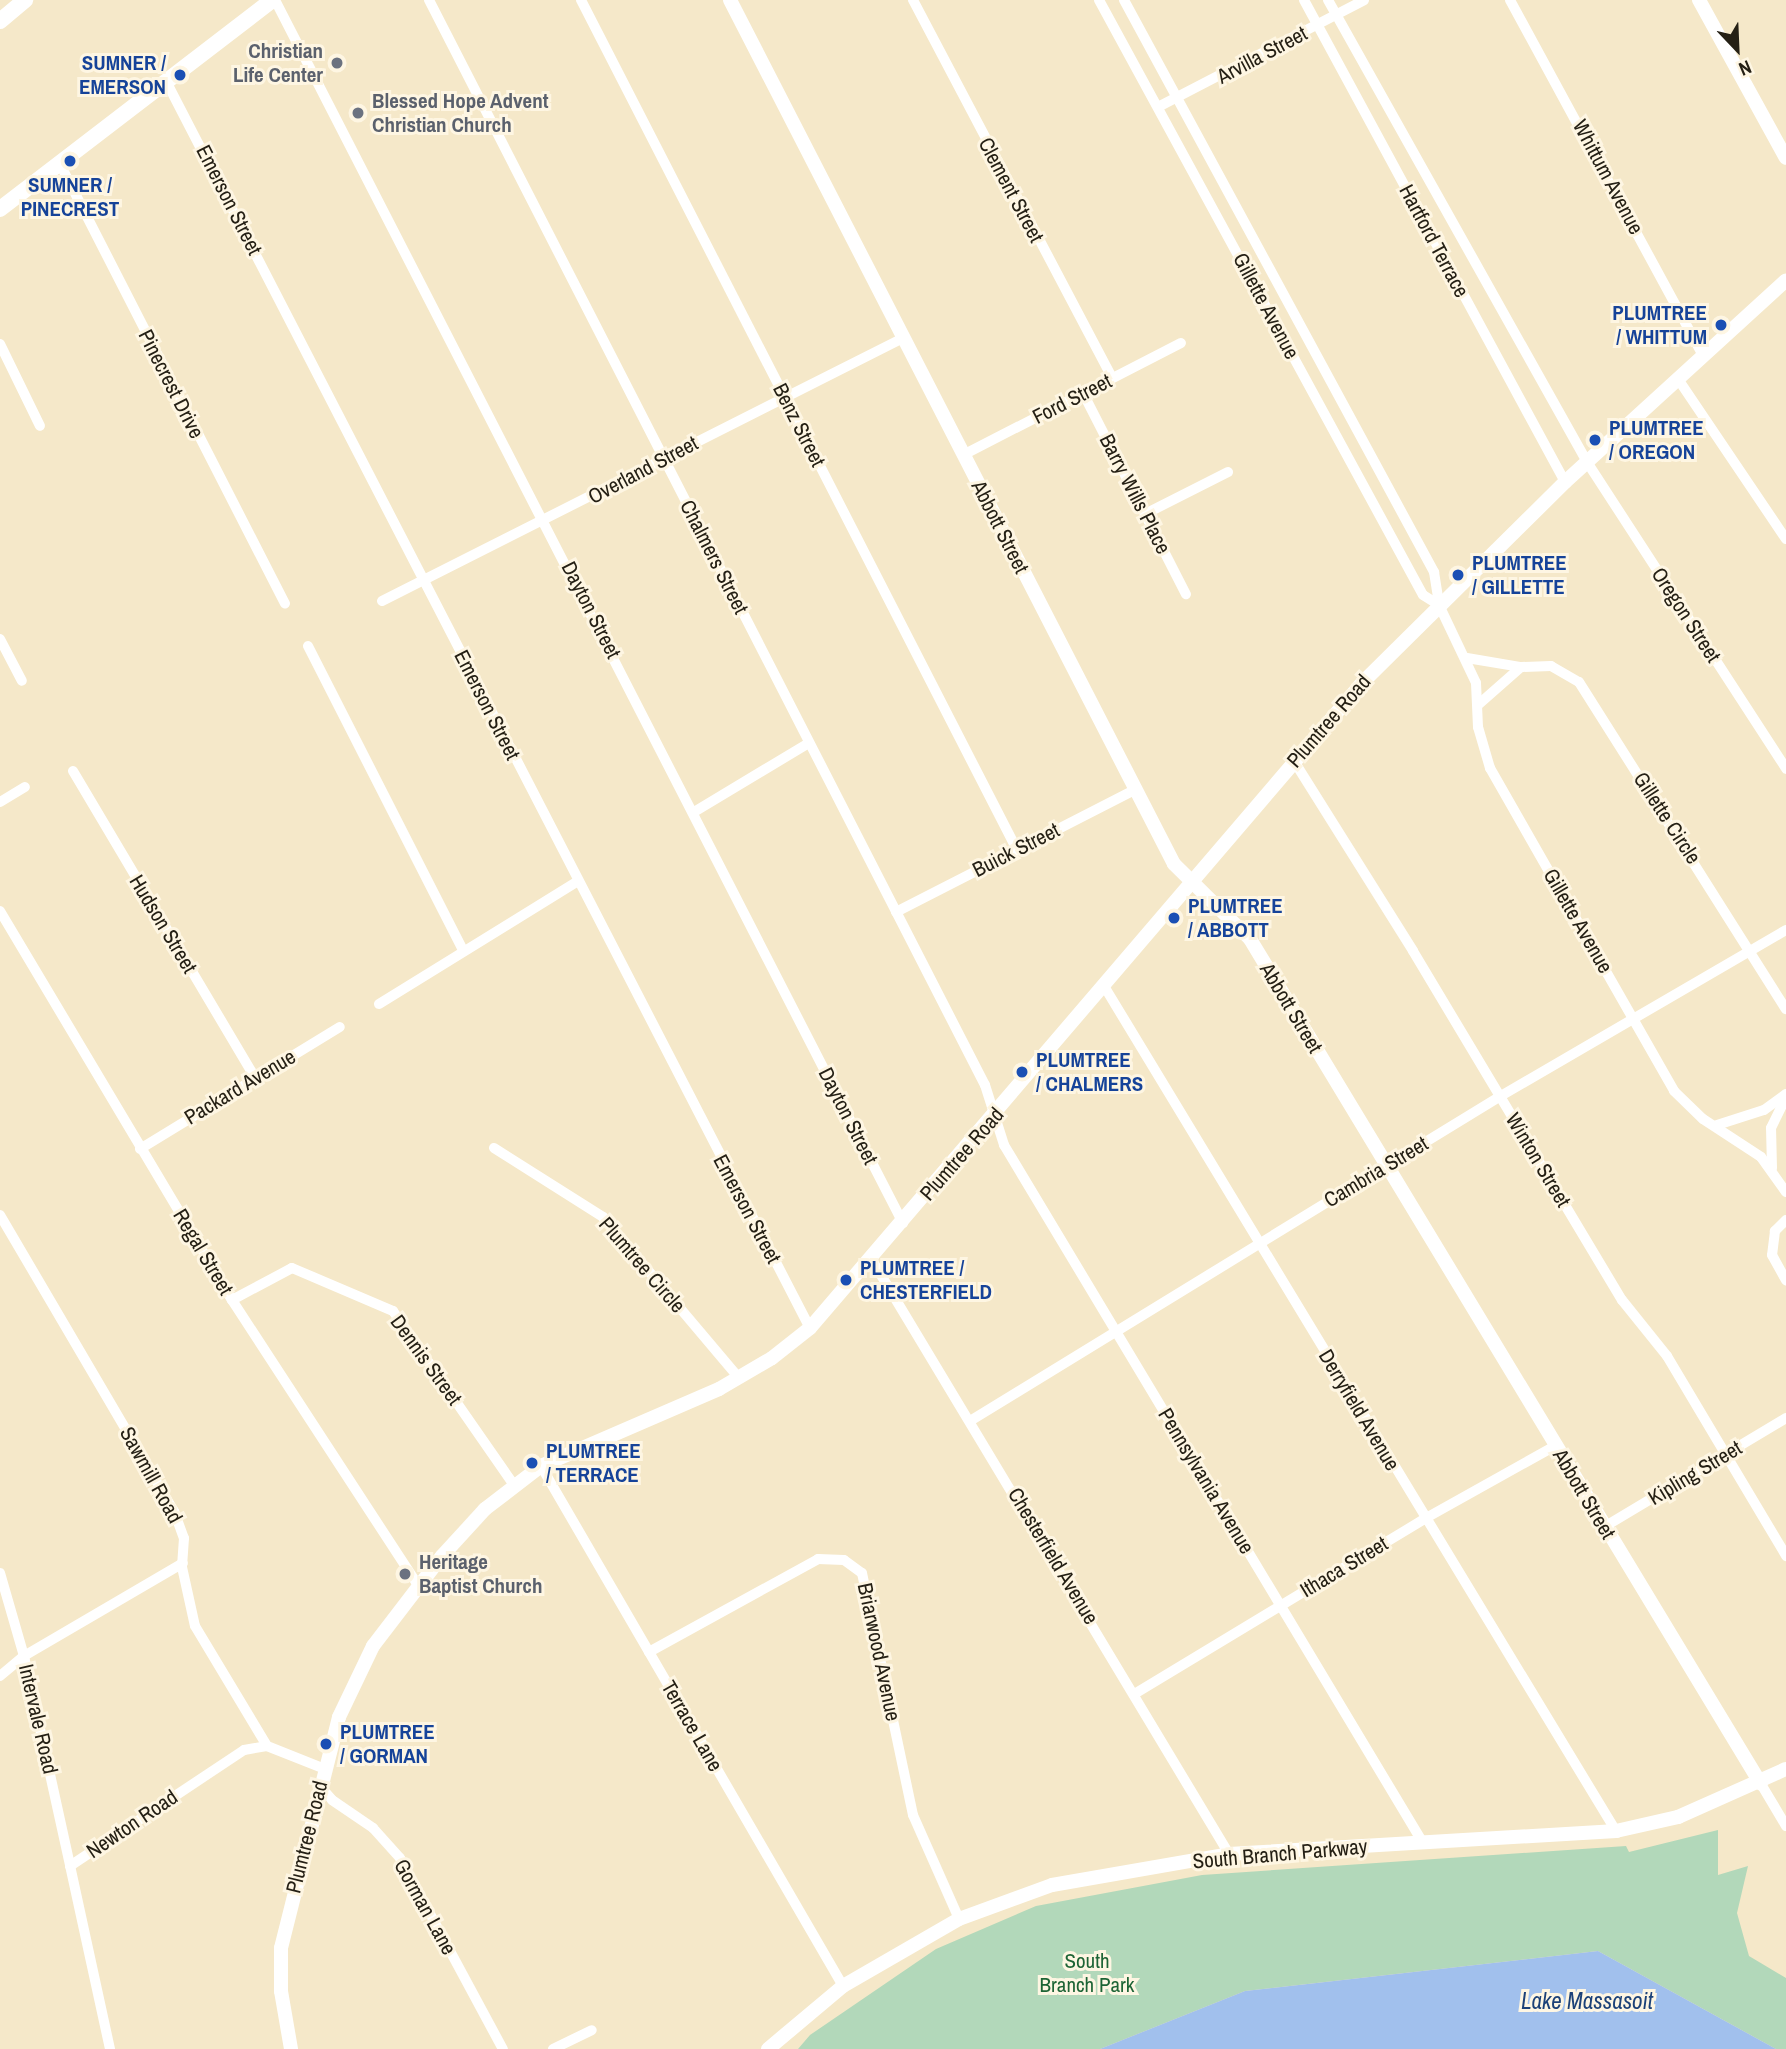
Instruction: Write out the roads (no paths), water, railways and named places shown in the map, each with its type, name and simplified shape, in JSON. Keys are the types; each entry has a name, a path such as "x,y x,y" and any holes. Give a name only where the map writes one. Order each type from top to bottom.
{"main road":[{"path":"0,21 25,0"},
{"path":"0,209 274,0"}],"street":[{"name":"Dayton Street","path":"274,0 546,521 903,1223"},
{"name":"Chalmers Street","path":"429,0 985,1085 995,1117"},
{"name":"Benz Street","path":"582,0 1017,850"},
{"name":"Abbott Street","path":"730,0 1174,864 1194,879 1250,939 1761,1784"},
{"name":"Clement Street","path":"913,0 1112,378"},
{"name":"Gillette Avenue","path":"1099,0 1423,595 1439,605"},
{"name":"Gillette Avenue","path":"1124,0 1434,572 1439,605 1467,658 1479,704 1478,727 1490,768 1674,1091 1692,1111 1717,1125 1772,1168 1786,1192"},
{"name":"Hartford Terrace","path":"1304,0 1565,482"},
{"name":"Hartford Terrace","path":"1328,0 1587,462"},
{"name":"Arvilla Street","path":"1158,107 1178,99 1364,0"},
{"name":"Whittum Avenue","path":"1510,0 1703,355"},
{"path":"1699,0 1786,158"},
{"name":"Emerson Street","path":"166,81 810,1328"},
{"name":"Pinecrest Drive","path":"59,162 285,604"},
{"path":"1250,277 1269,267"},
{"name":"Plumtree Road","path":"291,2049 281,1991 281,1948 320,1786 359,1669 418,1585 474,1520 514,1485 541,1466 739,1378 810,1328 995,1117 1362,683 1565,482 1786,279"},
{"name":"Overland Street","path":"382,601 546,521 785,396 904,338"},
{"name":"Ford Street","path":"963,455 1181,343"},
{"path":"0,344 40,426"},
{"path":"1678,379 1786,539"},
{"name":"Barry Wills Place","path":"1083,393 1186,594"},
{"path":"1340,442 1359,433"},
{"name":"Oregon Street","path":"1587,462 1786,769"},
{"path":"1145,514 1228,472"},
{"path":"0,639 22,681"},
{"path":"308,646 463,950"},
{"name":"Gillette Circle","path":"1467,658 1521,667 1551,666 1580,682 1752,950 1786,1009"},
{"path":"1479,704 1521,667"},
{"path":"694,812 809,743"},
{"name":"Winton Street","path":"1294,761 1622,1300 1667,1356 1786,1556"},
{"name":"Hudson Street","path":"73,771 255,1077"},
{"path":"0,802 25,788"},
{"name":"Buick Street","path":"896,912 1136,789"},
{"path":"379,1004 578,881"},
{"name":"Regal Street","path":"0,911 232,1300 418,1585"},
{"name":"Cambria Street","path":"970,1421 1499,1097 1786,930"},
{"name":"Derryfield Avenue","path":"1104,986 1616,1831"},
{"name":"Packard Avenue","path":"140,1149 340,1027"},
{"path":"1717,1125 1764,1110 1786,1095"},
{"path":"1772,1168 1771,1128 1786,1095"},
{"name":"Pennsylvania Avenue","path":"995,1117 1004,1145 1423,1843"},
{"name":"Plumtree Circle","path":"495,1148 603,1217 739,1378"},
{"name":"Sawmill Road","path":"0,1216 174,1511 184,1538 183,1563 195,1626 267,1746"},
{"path":"1786,1220 1775,1231 1772,1255 1786,1279"},
{"name":"Chesterfield Avenue","path":"872,1260 1136,1693 1229,1854"},
{"name":"Dennis Street","path":"232,1300 292,1268 393,1311 514,1485"},
{"name":"Kipling Street","path":"1604,1527 1786,1418"},
{"name":"Ithaca Street","path":"1136,1693 1426,1518 1555,1446"},
{"name":"Terrace Lane","path":"541,1466 843,1986"},
{"name":"Briarwood Avenue","path":"649,1652 818,1559 844,1560 862,1573 914,1815 959,1919"},
{"path":"0,1676 24,1656 183,1563"},
{"name":"Intervale Road","path":"0,1573 24,1656 70,1866"},
{"path":"267,1746 325,1769"},
{"name":"Newton Road","path":"110,2049 70,1866 244,1750 267,1746"},
{"name":"South Branch Parkway","path":"768,2049 843,1986 959,1919 1052,1885 1229,1854 1616,1831 1678,1817 1761,1784 1786,1769"},
{"path":"1761,1784 1786,1826"},
{"name":"Gorman Lane","path":"320,1786 332,1800 373,1828 400,1858 503,2049"},
{"path":"552,2049 592,2030"}],"water":[{"name":"Lake Massasoit","path":"1598,1951 1776,2049 1100,2049 1245,1991"}],"place":[{"name":"Christian Life Center","path":"337,63"},
{"name":"SUMNER / EMERSON","path":"180,75"},
{"name":"Blessed Hope Advent Christian Church","path":"358,113"},
{"name":"SUMNER / PINECREST","path":"70,161"},
{"name":"PLUMTREE / WHITTUM","path":"1721,325"},
{"name":"PLUMTREE / OREGON","path":"1595,440"},
{"name":"PLUMTREE / GILLETTE","path":"1458,575"},
{"name":"PLUMTREE / ABBOTT","path":"1174,918"},
{"name":"PLUMTREE / CHALMERS","path":"1022,1072"},
{"name":"PLUMTREE / CHESTERFIELD","path":"846,1280"},
{"name":"PLUMTREE / TERRACE","path":"532,1463"},
{"name":"Heritage Baptist Church","path":"405,1574"},
{"name":"PLUMTREE / GORMAN","path":"326,1744"}],"park label":[{"name":"South Branch Park","path":"1087,1973"}]}
